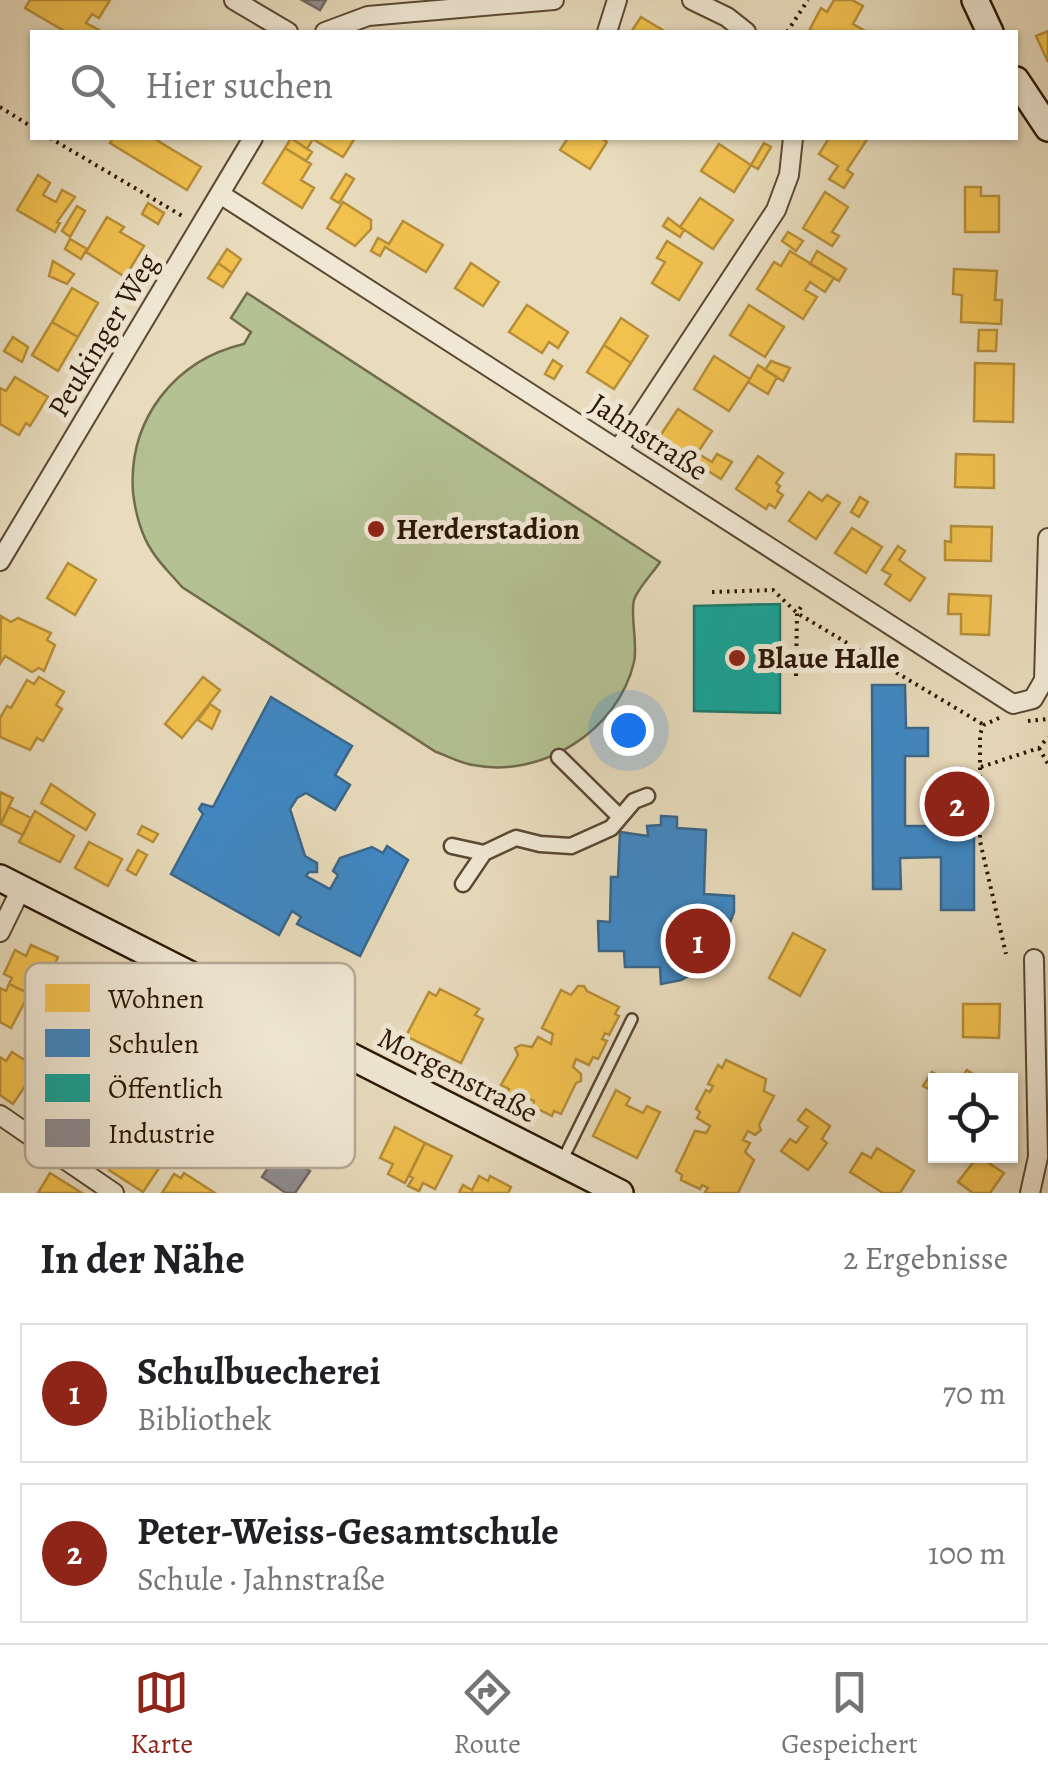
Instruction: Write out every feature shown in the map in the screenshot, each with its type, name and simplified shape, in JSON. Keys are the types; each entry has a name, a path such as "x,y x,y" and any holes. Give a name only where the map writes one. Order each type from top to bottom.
{"main road":[{"path":"975,0 989,30"},
{"path":"1018,83 1048,128"},
{"name":"Morgenstraße","path":"10,884 166,963"},
{"name":"Morgenstraße","path":"355,1059 620,1193"}],"street":[{"path":"234,0 285,30"},
{"path":"331,30 368,16 554,0"},
{"path":"608,30 617,0"},
{"path":"692,0 743,30"},
{"name":"Peukinger Weg","path":"0,562 253,140"},
{"path":"618,450 776,210 789,175 793,140"},
{"name":"Jahnstraße","path":"220,194 1013,704 1032,699 1044,680 1048,538"},
{"path":"560,757 620,817"},
{"path":"463,884 484,853 516,838 572,846 611,828 634,801 647,796"},
{"path":"452,846 484,853"},
{"path":"0,932 10,884"},
{"path":"1030,1193 1043,1156 1034,959"},
{"path":"0,1116 25,1133"},
{"path":"77,1168 114,1193"}],"lane":[{"path":"561,1163 632,1018"}],"path":[{"path":"788,30 808,0"},
{"path":"0,107 30,126"},
{"path":"53,140 200,227"},
{"path":"712,592 773,590 797,614 984,725"},
{"path":"796,676 797,614 801,607"},
{"path":"1006,711 998,720 984,725 980,734 980,841 1006,954"},
{"path":"980,767 1039,748 1048,737"},
{"path":"1039,748 1048,764"}],"green space":[{"name":"Herderstadion","path":"247,293 660,562 634,600 635,655 625,687 612,709 573,745 525,765 499,767 468,764 436,752 182,587 155,556 142,530 133,492 139,440 148,417 177,379 219,352 244,344 251,332 231,318"}],"building: Wohnen":[{"path":"30,0 110,0 99,18 92,14 86,23 99,30 63,30 25,8"},
{"path":"834,0 852,0 863,6 853,24 864,30 810,29 821,8 827,12"},
{"path":"641,17 663,30 632,30"},
{"path":"1048,31 1048,62 1036,36"},
{"path":"156,140 201,167 187,190 110,143"},
{"path":"294,140 312,152 306,161 285,148"},
{"path":"294,140 312,140 307,149"},
{"path":"314,140 354,140 343,157"},
{"path":"567,140 607,142 590,169 560,150"},
{"path":"828,140 867,140 847,170 853,174 844,188 829,179 838,166 819,154"},
{"path":"764,143 771,147 758,169 751,165"},
{"path":"719,144 751,165 734,192 701,171"},
{"path":"285,148 311,164 301,180 314,188 302,208 263,183"},
{"path":"346,174 354,179 339,203 331,198"},
{"path":"38,175 50,183 43,195 56,202 62,190 75,197 57,222 60,223 55,232 17,210"},
{"path":"965,187 981,187 981,196 999,196 999,232 965,232"},
{"path":"825,192 848,207 832,232 839,236 832,246 803,228"},
{"path":"700,198 733,220 713,249 680,227"},
{"path":"343,202 371,220 371,229 355,246 327,228"},
{"path":"148,203 164,213 158,224 142,214"},
{"path":"77,206 85,211 70,237 62,231"},
{"path":"107,217 124,227 120,232 144,246 125,277 86,252"},
{"path":"668,218 684,230 680,237 663,226"},
{"path":"403,221 443,245 426,272 385,247 380,256 371,251 378,238 389,244"},
{"path":"788,232 803,241 796,251 782,241"},
{"path":"70,239 87,249 81,259 65,249"},
{"path":"667,241 702,263 679,300 652,283 665,262 657,258"},
{"path":"227,249 241,259 232,273 218,263"},
{"path":"790,251 834,278 825,292 810,282 805,290 817,297 803,319 757,289 774,262 781,266"},
{"path":"817,251 846,269 839,281 810,264"},
{"path":"53,261 74,274 67,284 49,276"},
{"path":"218,263 232,273 223,287 208,278"},
{"path":"471,263 499,282 483,306 455,288"},
{"path":"954,269 997,271 995,300 1002,300 1001,324 961,322 962,295 953,294"},
{"path":"72,288 98,303 78,337 52,322"},
{"path":"527,305 568,332 558,348 549,342 542,353 509,332"},
{"path":"749,305 784,327 765,357 730,335"},
{"path":"621,318 648,336 631,363 604,345"},
{"path":"52,322 78,337 58,371 32,355"},
{"path":"979,330 997,330 996,351 978,351"},
{"path":"13,337 28,347 22,362 4,351"},
{"path":"604,345 631,363 614,389 587,372"},
{"path":"714,356 750,379 729,411 694,389"},
{"path":"553,360 562,366 554,379 545,374"},
{"path":"771,361 790,368 783,381 765,370"},
{"path":"975,363 1014,364 1013,422 974,421"},
{"path":"758,365 777,377 768,394 748,382"},
{"path":"15,377 48,397 30,426 26,423 19,435 0,424 0,388 6,391"},
{"path":"678,409 712,431 692,461 658,439"},
{"path":"697,453 712,462 717,454 732,462 721,479 692,461"},
{"path":"956,454 994,455 994,488 955,487"},
{"path":"758,456 783,473 776,483 780,486 777,491 783,495 775,508 769,504 766,509 736,489"},
{"path":"809,492 822,501 827,495 840,503 816,539 789,521"},
{"path":"860,497 868,502 859,517 851,512"},
{"path":"951,526 992,527 991,561 945,560 945,541 951,542"},
{"path":"852,528 882,547 866,573 835,553"},
{"path":"898,546 905,551 899,560 925,578 910,601 885,584 891,575 882,570"},
{"path":"68,563 96,580 75,615 47,598"},
{"path":"949,594 991,596 989,635 961,634 961,614 948,614"},
{"path":"1,616 11,622 18,618 51,633 47,640 55,645 44,671 39,668 32,672 5,656 0,664"},
{"path":"39,677 64,692 56,705 62,709 43,741 37,738 30,750 0,737 0,718 7,706 11,708 27,680 34,684"},
{"path":"203,677 220,690 182,738 165,724"},
{"path":"210,704 220,711 212,729 198,720"},
{"path":"51,784 95,814 86,830 41,803"},
{"path":"0,792 13,798 0,825"},
{"path":"9,807 31,818 23,835 1,824"},
{"path":"35,811 74,836 60,862 19,842"},
{"path":"142,826 158,834 153,842 138,834"},
{"path":"89,842 122,859 108,886 75,868"},
{"path":"138,850 147,855 136,875 127,870"},
{"path":"793,933 825,950 800,996 769,978"},
{"path":"31,945 58,957 55,963 25,963 25,992 9,984 12,978 4,974 15,950 26,956"},
{"path":"9,984 25,992 25,1002 11,1028 0,1022 0,988 6,991"},
{"path":"578,986 619,1007 615,1014 619,1016 609,1035 605,1033 602,1039 607,1041 598,1059 593,1057 589,1065 576,1059 573,1067 581,1074 581,1081 576,1083 561,1114 554,1111 552,1116 532,1106 534,1101 528,1098 526,1103 507,1093 509,1089 501,1085 518,1055 515,1048 532,1047 538,1037 551,1044 553,1034 542,1028 561,990 571,995"},
{"path":"440,989 479,1009 475,1015 483,1019 461,1063 406,1036 429,992 436,996"},
{"path":"963,1004 1000,1004 999,1038 963,1037"},
{"path":"12,1052 25,1060 25,1086 13,1104 0,1095 0,1057 6,1061"},
{"path":"726,1060 766,1079 764,1091 774,1096 759,1125 761,1130 755,1135 748,1131 743,1140 750,1143 745,1152 754,1160 738,1193 708,1193 702,1185 700,1189 681,1180 682,1175 676,1171 695,1131 706,1133 710,1126 697,1118 700,1112 696,1109 706,1090 710,1092 713,1086 708,1084 718,1065 722,1068"},
{"path":"616,1090 630,1098 626,1105 643,1113 647,1106 660,1112 637,1158 593,1136"},
{"path":"806,1109 830,1126 822,1139 827,1143 808,1170 781,1151 790,1139 796,1143 808,1127 798,1120"},
{"path":"395,1127 425,1143 405,1183 388,1174 393,1164 380,1158"},
{"path":"425,1143 452,1156 435,1189 423,1183 419,1191 408,1186 413,1178 409,1176"},
{"path":"877,1148 914,1171 900,1193 883,1193 850,1172 862,1153 871,1158"},
{"path":"973,1163 989,1163 1004,1173 990,1193 973,1193 958,1182"},
{"path":"110,1168 159,1168 143,1192"},
{"path":"50,1173 82,1193 38,1193"},
{"path":"184,1173 215,1193 162,1193 174,1174 181,1178"},
{"path":"479,1176 488,1181 490,1176 511,1187 508,1193 459,1193 463,1185 472,1190"}],"building: Schulen":[{"path":"872,685 905,685 906,728 928,728 928,756 905,756 905,826 940,826 940,781 974,781 974,910 941,910 941,857 900,858 901,889 873,889"},
{"path":"271,697 352,746 335,775 350,785 335,810 306,793 290,809 305,856 317,863 317,872 306,876 330,889 338,875 333,871 340,858 372,847 383,853 387,846 408,860 360,956 297,924 301,917 292,911 279,935 171,874 203,814 199,809 202,804 213,807"},
{"path":"661,816 677,817 677,828 706,830 704,894 734,896 734,912 719,951 699,970 681,980 661,984 660,967 625,967 624,951 599,951 598,921 610,922 611,877 618,877 620,832 648,836 647,826 661,825"}],"building: Öffentlich":[{"name":"Blaue Halle","path":"780,604 780,713 694,711 694,606"}],"building: Industrie":[{"path":"302,0 326,0 320,10"},
{"path":"268,1168 310,1171 295,1193 286,1193 262,1177"}],"place":[{"name":"Herderstadion","path":"376,529"},
{"name":"Blaue Halle","path":"737,658"},
{"name":"Peter-Weiss-Gesamtschule","path":"957,804"},
{"name":"Schulbuecherei","path":"698,941"}]}
